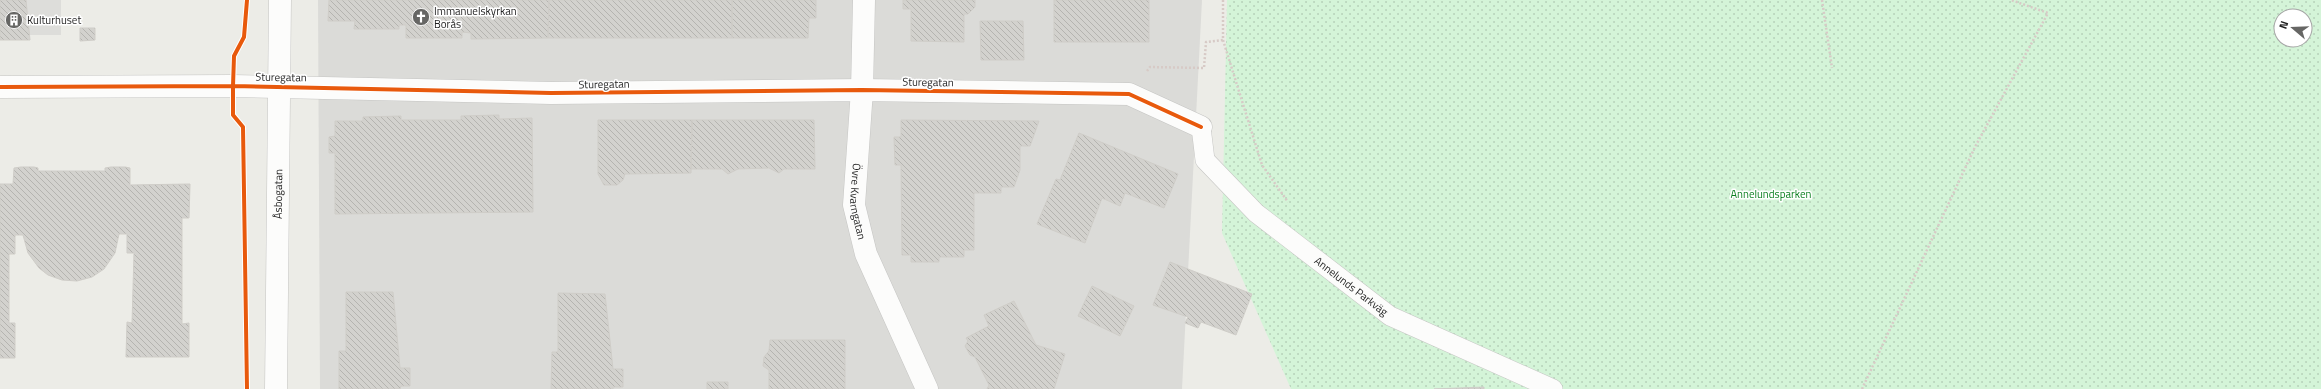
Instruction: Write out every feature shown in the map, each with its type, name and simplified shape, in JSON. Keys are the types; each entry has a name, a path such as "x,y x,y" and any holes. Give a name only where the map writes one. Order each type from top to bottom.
{"street":[{"name":"Åsbogatan","path":"276,389 281,86 280,0"},
{"name":"Övre Kvarngatan","path":"864,0 862,90 854,205 866,254 927,389"},
{"name":"Sturegatan","path":"0,87 281,86 551,93 862,90 1129,94 1201,127"}],"lane":[{"name":"Annelunds Parkväg","path":"1201,127 1205,160 1256,214 1390,316 1553,389"}],"path":[{"path":"1223,0 1223,40 1262,165 1292,208"},
{"path":"1822,0 1832,68"},
{"path":"1862,389 1975,147 2048,13 2011,0"},
{"path":"1150,67 1204,68 1206,42 1223,40"}],"shaded area":[{"path":"0,0 61,0 61,35 0,35"},
{"path":"318,0 1202,0 1182,389 320,389"}],"green space":[{"name":"Annelundsparken","path":"1227,0 2321,0 2321,389 1291,389 1222,233"}],"building":[{"name":"Kulturhuset","path":"0,0 26,0 30,40 0,40"},
{"path":"329,0 549,0 548,38 471,39 471,33 462,32 462,38 406,38 406,25 399,25 399,29 354,29 355,21 328,21"},
{"path":"549,0 732,0 732,38 548,38"},
{"path":"732,0 816,0 816,18 809,18 808,38 732,38"},
{"path":"903,0 975,0 975,7 968,14 964,14 964,42 911,41 911,9 903,9"},
{"path":"1054,0 1149,0 1149,42 1054,42"},
{"path":"980,21 1023,21 1024,60 981,60"},
{"path":"80,28 95,28 95,40 80,41"},
{"path":"499,115 499,119 532,118 533,212 335,214 335,153 329,153 329,137 335,136 335,121 363,121 363,117 401,116 401,120 461,120 461,116"},
{"path":"598,120 692,120 691,173 625,174 623,180 617,185 604,185 598,174"},
{"path":"692,120 814,120 815,169 784,169 779,173 769,168 738,169 728,174 722,169 691,169"},
{"path":"901,120 1039,121 1030,146 1020,146 1020,170 1014,187 1001,187 1001,193 974,193 974,250 964,250 964,257 939,257 939,262 911,262 911,255 902,255 901,165 895,165 894,137 901,137"},
{"path":"1079,133 1178,174 1164,208 1125,193 1120,206 1102,198 1085,243 1037,224 1056,179 1060,180"},
{"path":"34,167 38,168 38,171 105,171 105,168 125,167 130,168 130,185 190,184 189,218 182,218 182,324 189,323 189,357 126,357 127,322 132,323 134,253 127,253 127,234 119,234 115,253 104,269 92,277 77,281 62,280 48,275 39,268 28,253 23,235 15,235 15,254 9,254 9,323 15,323 15,358 0,358 0,184 13,184 14,168"},
{"path":"1170,262 1252,294 1236,335 1201,322 1198,328 1185,323 1188,317 1153,305"},
{"path":"1092,286 1134,306 1120,336 1078,316"},
{"path":"346,292 393,292 400,368 410,368 410,386 401,386 400,389 339,389 339,351 346,351"},
{"path":"558,293 605,294 613,369 623,369 623,387 613,387 613,389 551,389 552,352 558,352"},
{"path":"1014,301 1036,345 1065,354 1054,389 987,389 989,385 975,357 970,355 965,346 968,341 966,338 989,326 984,315"},
{"path":"770,340 845,340 845,389 769,389 769,370 763,366 764,357 769,351"},
{"path":"707,382 728,382 728,389 707,389"},
{"path":"1484,387 1484,389 1434,389"}],"cycle path":[{"path":"247,0 244,37 234,56 233,115 243,127 247,389"},
{"path":"0,87 233,86 551,93 862,90 1129,94 1201,127"}],"place":[{"name":"Immanuelskyrkan Borås","path":"421,17"},
{"name":"Kulturhuset","path":"14,20"}]}
